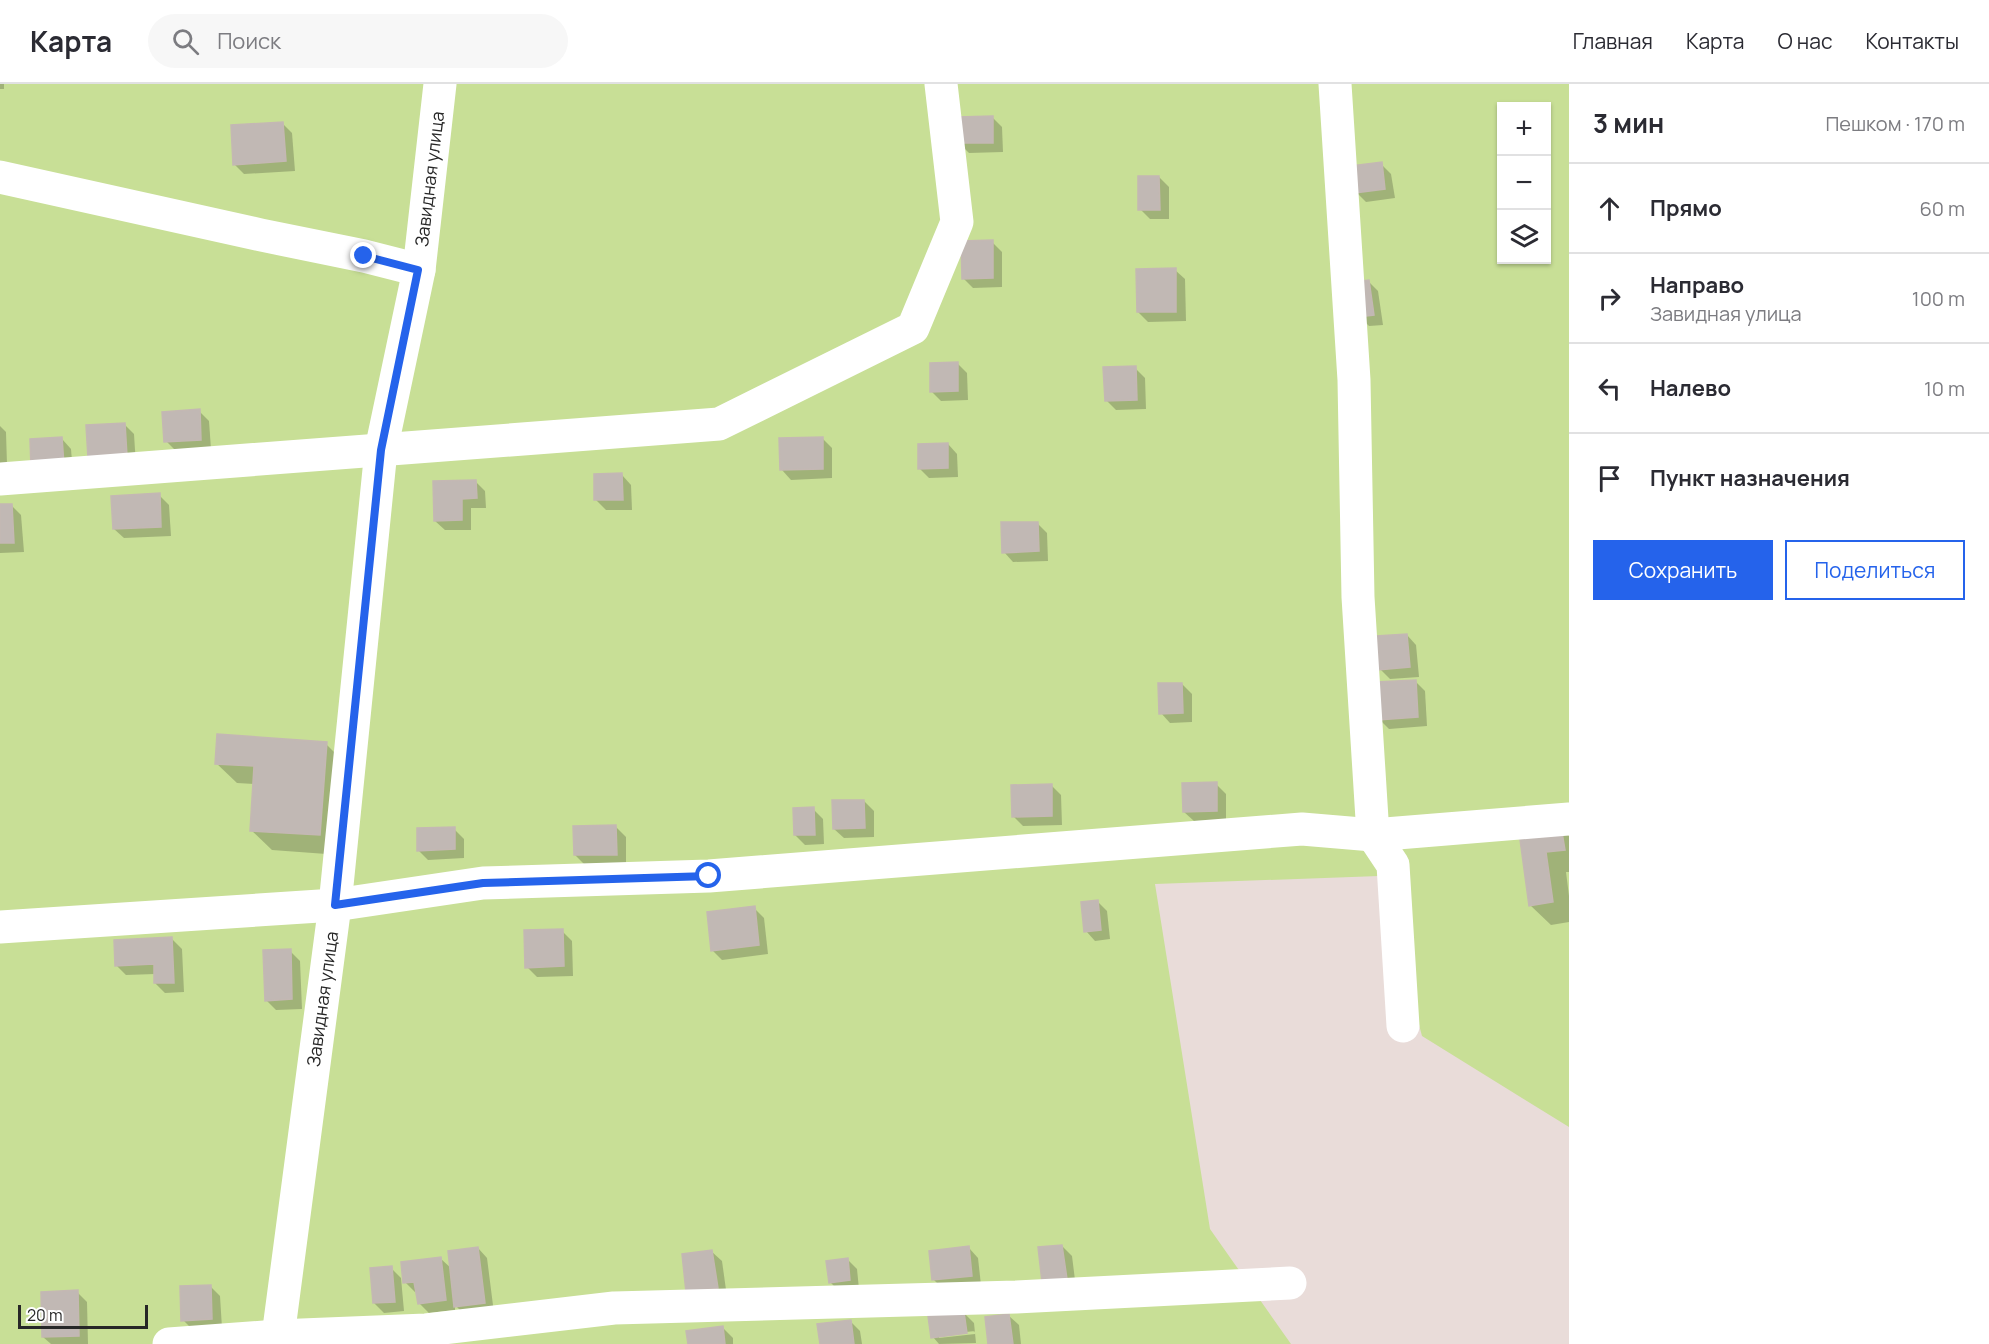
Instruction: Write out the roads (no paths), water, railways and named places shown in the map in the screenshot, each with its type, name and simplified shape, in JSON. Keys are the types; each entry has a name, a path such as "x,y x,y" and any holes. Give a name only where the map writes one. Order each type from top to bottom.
{"lane":[{"name":"Завидная улица","path":"277,1340 335,905 381,450 418,270 440,84"},
{"path":"0,479 719,424 913,328 957,222 941,84"},
{"path":"1335,84 1354,380 1358,597 1373,835 1393,865 1403,1026"},
{"path":"0,177 364,256 418,270"},
{"path":"0,927 335,905 483,883 709,876 1302,829 1373,835 1569,819"},
{"path":"169,1344 277,1340 426,1330 614,1308 1016,1297 1290,1283"}]}
